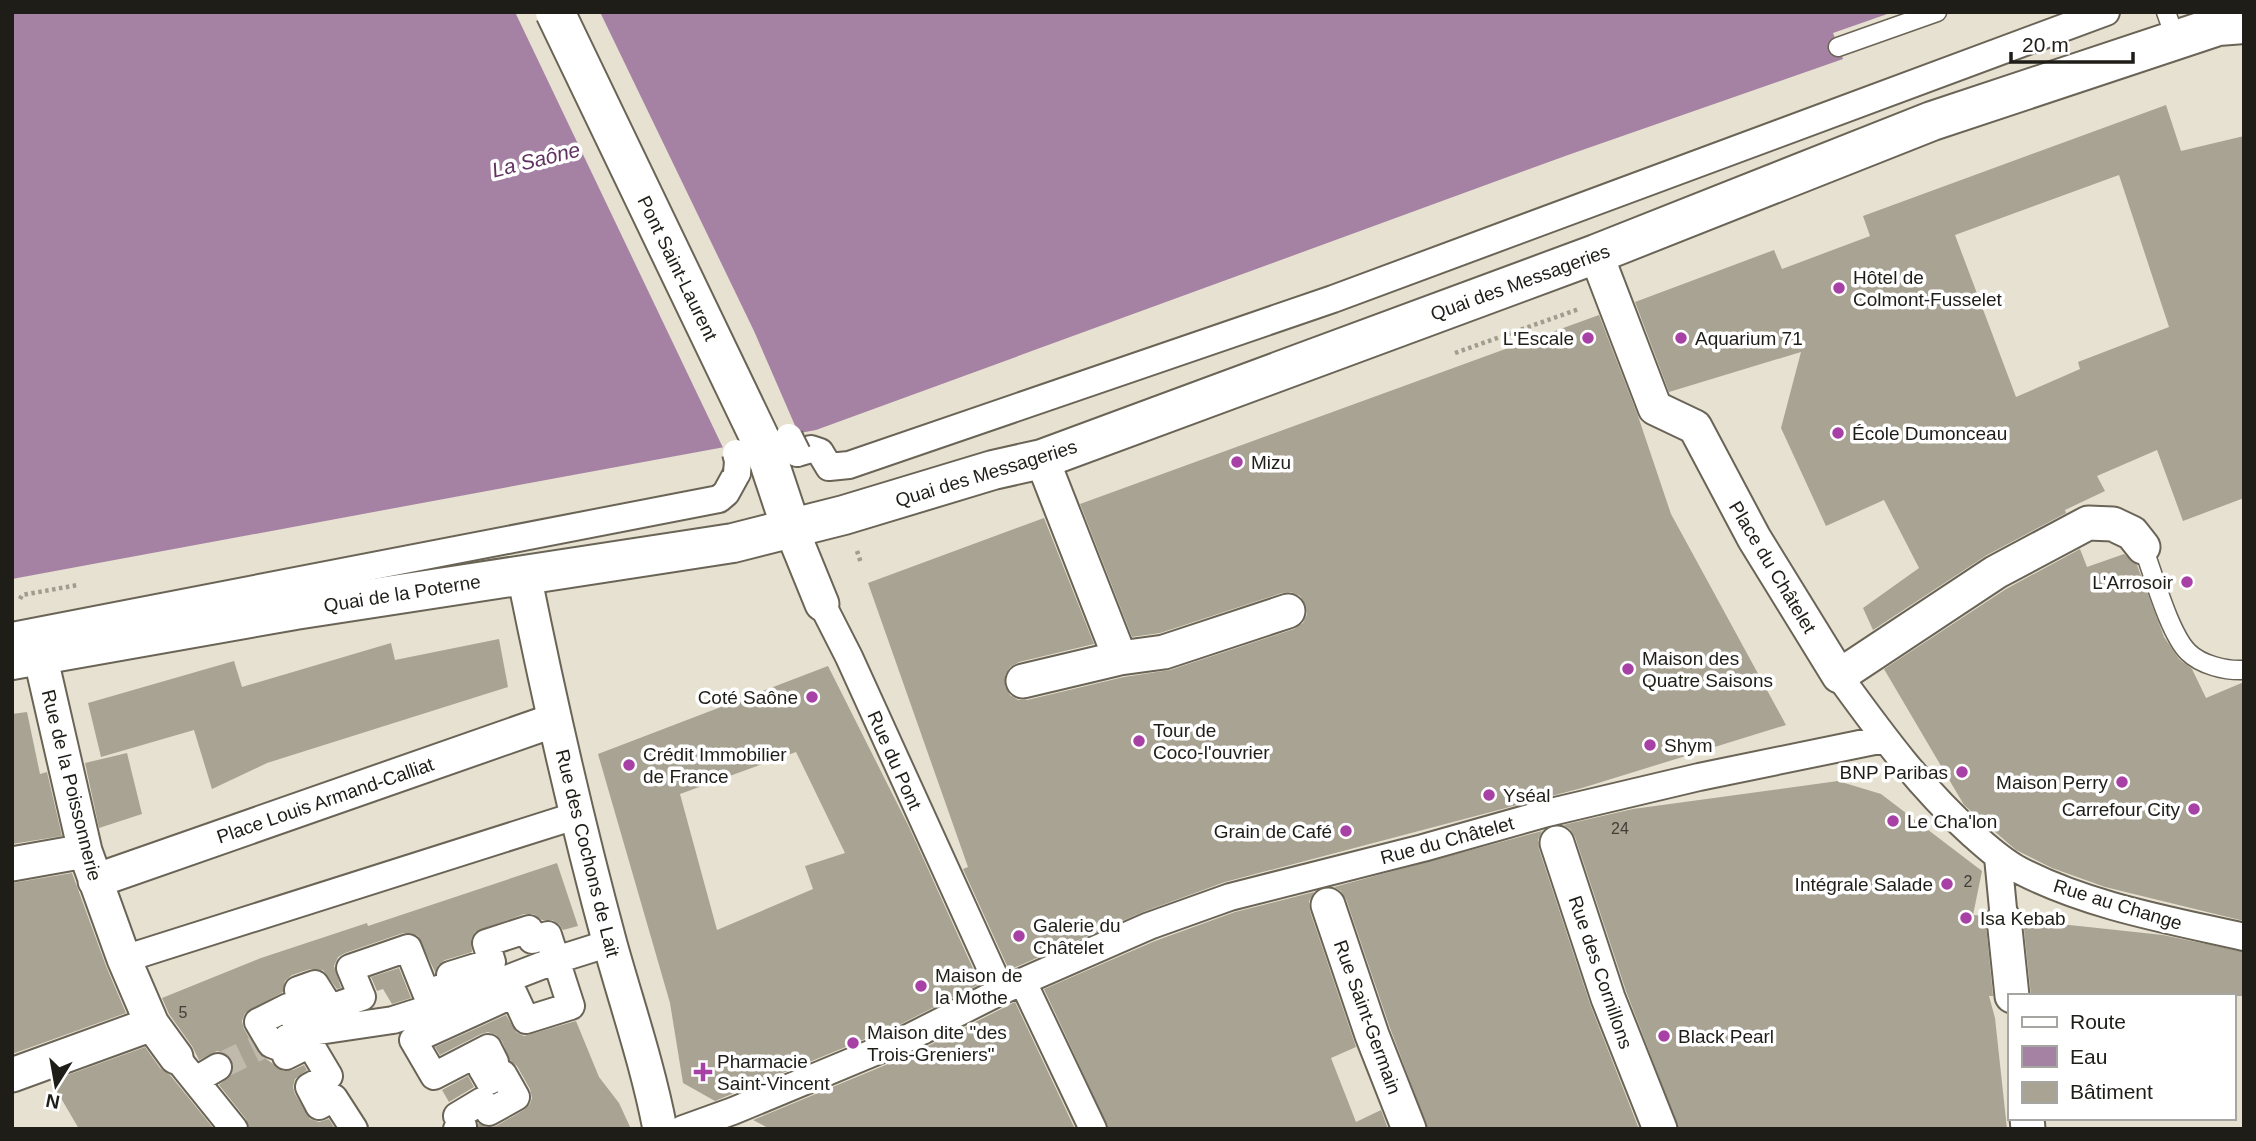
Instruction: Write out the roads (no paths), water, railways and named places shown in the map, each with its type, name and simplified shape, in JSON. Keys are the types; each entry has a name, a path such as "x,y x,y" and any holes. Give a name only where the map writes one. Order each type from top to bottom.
{"main road":[{"name":"Pont Saint-Laurent","path":"555,12 763,444 792,528"},
{"name":"Quai des Messageries","path":"792,528 909,497 993,470 1042,459 1596,254 2171,26 2244,24"},
{"name":"Quai de la Poterne","path":"22,650 733,543 792,528"}],"street":[{"path":"767,458 811,449 820,452 829,467 849,466 1334,299 2106,12"},
{"name":"Place du Châtelet","path":"1596,254 1656,408 1695,427 1754,538 1839,676 1909,771 1998,857"},
{"name":"Quai de la Poterne","path":"22,650 719,499 767,458"},
{"path":"1042,459 1120,658"},
{"path":"1839,676 1996,572 2088,523 2113,524 2132,533 2143,547"},
{"name":"Rue du Pont","path":"792,528 822,604 1012,987 1093,1129"},
{"name":"Rue des Cochons de Lait","path":"524,575 555,720 610,943 654,1097 660,1129"},
{"path":"1023,681 1120,658 1164,652 1288,611"},
{"name":"Rue de la Poissonnerie","path":"22,650 90,866 124,959 152,1024 196,1068 234,1129"},
{"name":"Place Louis Armand-Calliat","path":"12,864 90,866 555,720"},
{"name":"Rue du Châtelet","path":"683,1129 906,1039 1012,987 1172,917 1230,897 1324,890 1551,828 1712,774 1884,738"},
{"path":"124,959 579,816"},
{"name":"Rue des Cornillons","path":"1551,828 1608,998 1660,1129"},
{"path":"1998,857 2012,994"},
{"name":"Rue au Change","path":"1998,857 2018,870 2060,888 2112,905 2244,937"},
{"name":"Rue Saint-Germain","path":"1324,890 1372,1035 1409,1129"},
{"path":"354,1129 334,1098 319,1106 309,1087 329,1076 310,1044 286,1056 284,1049 270,1042 258,1022 288,1007 293,1019 300,1023 308,1020 308,1013 298,990 315,984 330,1008 362,997 350,968 380,956 408,948 426,993 453,984 450,975 492,962 486,943 529,929 532,940 548,935 570,1006 526,1020 514,994 413,1040 434,1076 488,1048 495,1062 482,1069 489,1081 503,1074 516,1097 489,1112 482,1101 457,1115 463,1126 457,1129"},
{"path":"270,1042 312,1032 393,1020 610,943"},
{"path":"12,1075 152,1024"}],"lane":[{"path":"1838,47 1937,12"},
{"path":"2143,547 2176,635 2188,653 2209,665 2244,670"}],"water":[{"name":"La Saône","path":"12,12 1893,12 1833,33 1843,59 1568,155 816,430 12,579"}],"tunnel":[{"path":"218,1067 270,1042"}],"place":[{"name":"Hôtel de Colmont-Fusselet","path":"1839,288"},
{"name":"L'Escale","path":"1588,338"},
{"name":"Aquarium 71","path":"1681,338"},
{"name":"École Dumonceau","path":"1838,433"},
{"name":"Mizu","path":"1237,462"},
{"name":"L'Arrosoir","path":"2187,582"},
{"name":"Maison des Quatre Saisons","path":"1628,669"},
{"name":"Coté Saône","path":"812,697"},
{"name":"Tour de Coco-l'ouvrier","path":"1139,741"},
{"name":"Shym","path":"1650,745"},
{"name":"Crédit Immobilier de France","path":"629,765"},
{"name":"BNP Paribas","path":"1962,772"},
{"name":"Maison Perry","path":"2122,782"},
{"name":"Yséal","path":"1489,795"},
{"name":"Carrefour City","path":"2194,809"},
{"name":"Le Cha'lon","path":"1893,821"},
{"name":"Grain de Café","path":"1346,831"},
{"name":"Intégrale Salade","path":"1947,884"},
{"name":"Isa Kebab","path":"1966,918"},
{"name":"Galerie du Châtelet","path":"1019,936"},
{"name":"Maison de la Mothe","path":"921,986"},
{"name":"Black Pearl","path":"1664,1036"},
{"name":"Maison dite \"des Trois-Greniers\"","path":"853,1043"},
{"name":"Pharmacie Saint-Vincent","path":"703,1072"}]}
